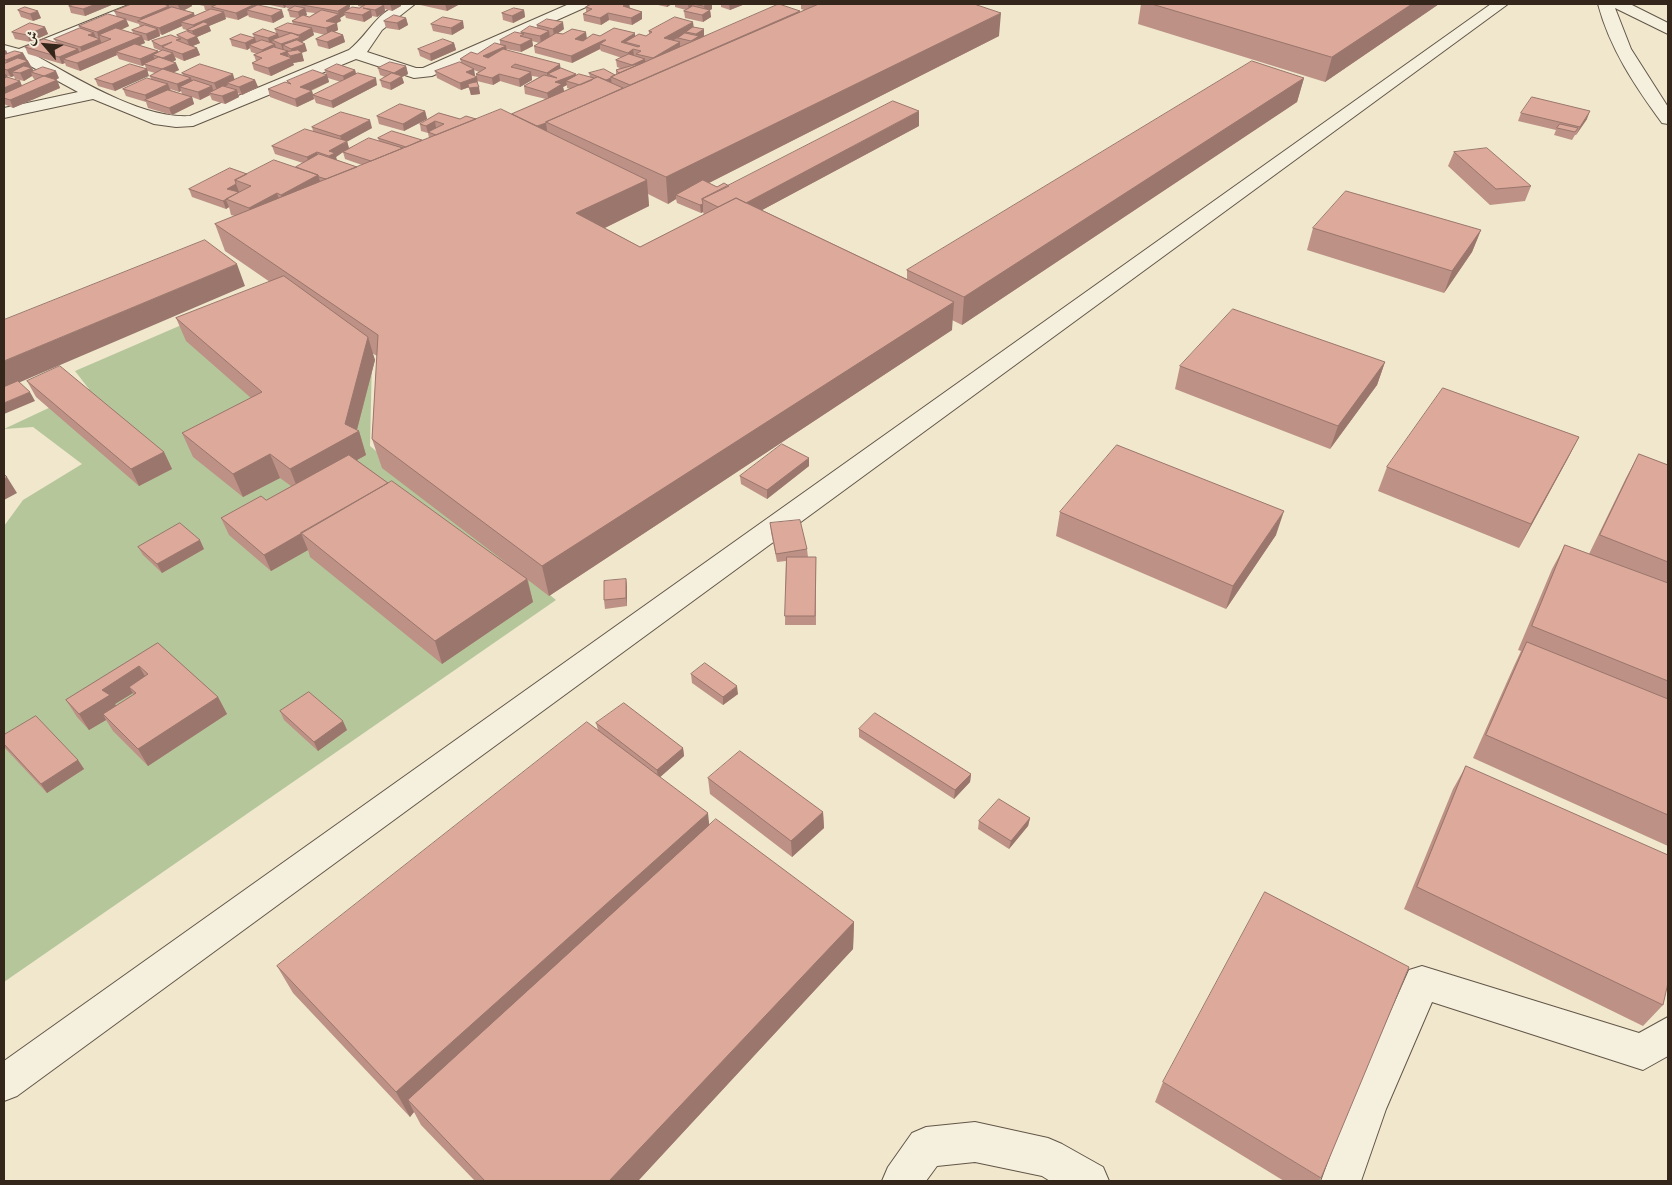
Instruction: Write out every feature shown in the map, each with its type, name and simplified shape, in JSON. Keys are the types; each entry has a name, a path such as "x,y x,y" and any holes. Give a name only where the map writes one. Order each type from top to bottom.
{"street":[{"path":"20,54 144,4"},
{"path":"4,50 20,54 94,94 160,120 193,121 356,53 365,45 376,27 407,4"},
{"path":"356,53 414,72 426,73 581,4"},
{"path":"4,1083 1500,4"},
{"path":"1606,4 1621,44 1649,93 1668,118"},
{"path":"1620,4 1668,29"},
{"path":"4,113 94,94"},
{"path":"1340,1181 1367,1108 1422,982 1643,1052 1668,1035"},
{"path":"902,1181 926,1147 976,1142 1048,1158 1089,1181"}],"green space":[{"path":"267,288 372,358 370,446 556,600 4,982 4,526 23,500 82,464 33,427 4,429 89,389 75,371"}],"building":[{"path":"75,4 96,4 83,9 69,6"},
{"path":"132,4 163,4 169,6 140,18 114,11"},
{"path":"218,4 255,4 236,13 212,7"},
{"path":"297,4 342,4 348,5 338,11"},
{"path":"367,4 384,5 375,10 363,8 371,10 362,15 344,12 352,7 359,8"},
{"path":"592,4 627,4 623,6 642,12 631,18 608,13 600,18 583,14 592,9 586,7"},
{"path":"779,4 800,11 630,85 611,77"},
{"path":"819,4 974,4 1001,13 666,177 546,122"},
{"path":"1152,4 1412,4 1332,57"},
{"path":"258,5 282,10 271,16 247,10"},
{"path":"295,6 305,8 298,12 288,10"},
{"path":"693,6 710,10 702,15 684,11"},
{"path":"25,7 38,11 30,14 18,10"},
{"path":"172,7 194,13 159,28 138,21"},
{"path":"514,8 524,10 512,16 502,13"},
{"path":"211,9 224,12 193,25 181,22"},
{"path":"322,10 339,14 326,21 337,23 326,28 292,21 303,15 309,17"},
{"path":"108,14 126,19 97,32 79,26"},
{"path":"394,15 406,18 397,23 384,21"},
{"path":"443,17 463,21 451,28 431,24"},
{"path":"675,17 693,22 664,38 680,42 653,58 636,54 641,51 633,49 628,53 600,44 606,40 571,56 534,46 556,33 563,34 572,29 586,32 575,39 583,41 593,34 600,36 614,28 635,33 621,42 638,47 640,46 625,42 639,34 646,36 652,32 649,31"},
{"path":"547,19 563,22 553,29 537,25"},
{"path":"204,22 209,24 192,31 187,30"},
{"path":"30,23 45,27 27,35 12,32"},
{"path":"288,23 312,28 299,35 275,29"},
{"path":"145,25 158,29 146,34 132,30"},
{"path":"530,26 549,31 540,36 521,32"},
{"path":"693,27 704,29 696,34 686,32"},
{"path":"80,28 94,33 88,35 100,39 80,47 54,39"},
{"path":"116,28 142,36 77,63 63,59 111,39 99,35"},
{"path":"263,29 278,34 268,38 253,34"},
{"path":"187,31 197,36 187,40 177,35"},
{"path":"332,31 343,35 327,42 316,39"},
{"path":"515,32 524,34 520,36 532,39 520,45 500,40"},
{"path":"292,33 301,37 281,44 272,40"},
{"path":"685,33 699,36 691,41 678,38"},
{"path":"241,34 255,38 245,43 230,39"},
{"path":"171,35 181,39 176,40 197,48 182,54 162,47 172,42 161,46 152,41"},
{"path":"44,39 78,49 59,57 25,47"},
{"path":"443,39 454,43 430,54 418,49"},
{"path":"262,40 275,44 262,50 249,45"},
{"path":"297,40 305,44 291,49 283,45"},
{"path":"495,43 506,46 483,56 488,58 503,49 560,64 547,73 515,64 511,67 531,72 519,79 499,74 492,78 476,74 486,68 460,59 471,52 477,54"},
{"path":"135,44 158,51 140,59 116,52"},
{"path":"274,47 288,51 280,54 292,58 268,68 252,63 262,58 254,55"},
{"path":"163,50 173,53 163,58 153,55"},
{"path":"298,50 302,53 290,56 287,52"},
{"path":"15,51 23,53 6,60 4,59 4,55"},
{"path":"629,54 645,59 632,65 616,60"},
{"path":"159,57 176,63 162,69 144,64"},
{"path":"18,58 28,61 7,70 4,69 4,64"},
{"path":"1252,61 1304,78 964,297 907,270"},
{"path":"390,62 406,66 394,73 378,68"},
{"path":"460,62 474,69 466,72 477,77 460,83 435,71"},
{"path":"641,63 619,73 616,70"},
{"path":"130,64 147,69 112,84 95,79"},
{"path":"200,64 233,74 214,83 182,73"},
{"path":"337,64 355,70 343,76 325,70"},
{"path":"24,66 32,68 20,73 12,72"},
{"path":"43,67 56,71 44,76 31,72"},
{"path":"561,68 576,74 555,82 562,84 547,93 524,86 544,75 557,78 548,74"},
{"path":"163,69 191,78 177,84 150,76"},
{"path":"604,69 615,75 606,80 589,73"},
{"path":"313,70 327,75 300,87 312,91 295,99 268,89 285,82 291,84 287,81"},
{"path":"358,73 376,78 331,101 313,95"},
{"path":"392,73 402,76 390,83 380,80"},
{"path":"579,74 594,78 580,85 566,81"},
{"path":"44,76 57,80 10,100 4,98 4,94"},
{"path":"243,76 255,80 239,87 227,83"},
{"path":"7,77 20,81 4,88 4,79"},
{"path":"598,77 623,88 537,126 512,114"},
{"path":"147,78 168,84 145,95 123,89"},
{"path":"194,80 212,86 198,92 180,87"},
{"path":"477,82 479,87 469,88 468,84"},
{"path":"223,86 237,90 222,96 209,93"},
{"path":"168,90 192,97 169,108 145,100"},
{"path":"1532,97 1590,111 1580,127 1521,113"},
{"path":"893,101 919,111 746,203 736,198 718,207 702,199"},
{"path":"400,104 425,111 403,124 377,116"},
{"path":"501,109 647,180 576,213 640,247 736,198 954,302 542,566 372,439 378,335 215,224"},
{"path":"341,112 370,120 340,136 312,127"},
{"path":"439,113 460,119 466,116 476,119 436,135 428,132 444,124 435,121 426,126 420,124"},
{"path":"1560,124 1578,128 1575,132 1557,128"},
{"path":"305,129 347,141 329,151 335,153 329,156 317,152 307,157 272,146"},
{"path":"392,131 422,140 406,147 378,138"},
{"path":"369,138 403,148 371,161 343,152"},
{"path":"1487,148 1531,186 1496,189 1454,152"},
{"path":"319,154 357,167 326,179 296,167"},
{"path":"274,160 318,175 281,195 277,193 249,208 226,199 251,186 235,180"},
{"path":"230,168 247,174 235,180 236,184 227,189 239,192 223,201 189,189"},
{"path":"703,180 717,187 724,183 729,186 702,199 703,204 700,205 676,195"},
{"path":"1346,191 1481,230 1452,271 1313,228"},
{"path":"205,240 237,264 4,361 4,320"},
{"path":"284,276 368,337 345,424 359,431 290,469 270,454 233,474 182,433 262,392 176,318"},
{"path":"1233,309 1385,362 1338,426 1180,366"},
{"path":"60,366 164,452 131,469 27,381"},
{"path":"18,381 30,392 4,403 4,387"},
{"path":"1443,388 1579,437 1531,524 1387,467"},
{"path":"782,444 809,458 767,490 740,476"},
{"path":"1117,445 1284,511 1233,586 1060,512"},
{"path":"1639,454 1668,465 1668,562 1600,535"},
{"path":"349,455 388,483 264,555 221,518 261,496 266,500"},
{"path":"392,481 527,579 435,641 301,533"},
{"path":"800,520 807,549 776,554 770,523"},
{"path":"180,523 200,540 157,564 138,547"},
{"path":"1565,545 1668,583 1668,681 1532,626"},
{"path":"787,557 816,557 815,616 785,616"},
{"path":"626,579 626,598 604,600 604,581"},
{"path":"1527,642 1668,699 1668,815 1486,735"},
{"path":"158,643 218,697 138,749 103,714 136,693 129,687 148,674 139,666 102,690 110,695 79,714 66,700"},
{"path":"705,663 737,686 723,697 691,674"},
{"path":"309,692 343,721 314,742 280,711"},
{"path":"624,703 683,748 657,770 596,723"},
{"path":"875,713 971,774 955,790 859,729"},
{"path":"36,716 78,760 41,784 4,744 4,735"},
{"path":"587,722 708,813 396,1092 277,966"},
{"path":"740,751 823,812 791,841 708,778"},
{"path":"1466,766 1668,855 1668,983 1663,1005 1417,887"},
{"path":"999,799 1030,818 1011,841 979,821"},
{"path":"716,819 854,922 609,1181 485,1181 408,1100"},
{"path":"1265,892 1409,967 1321,1178 1163,1082"}]}
